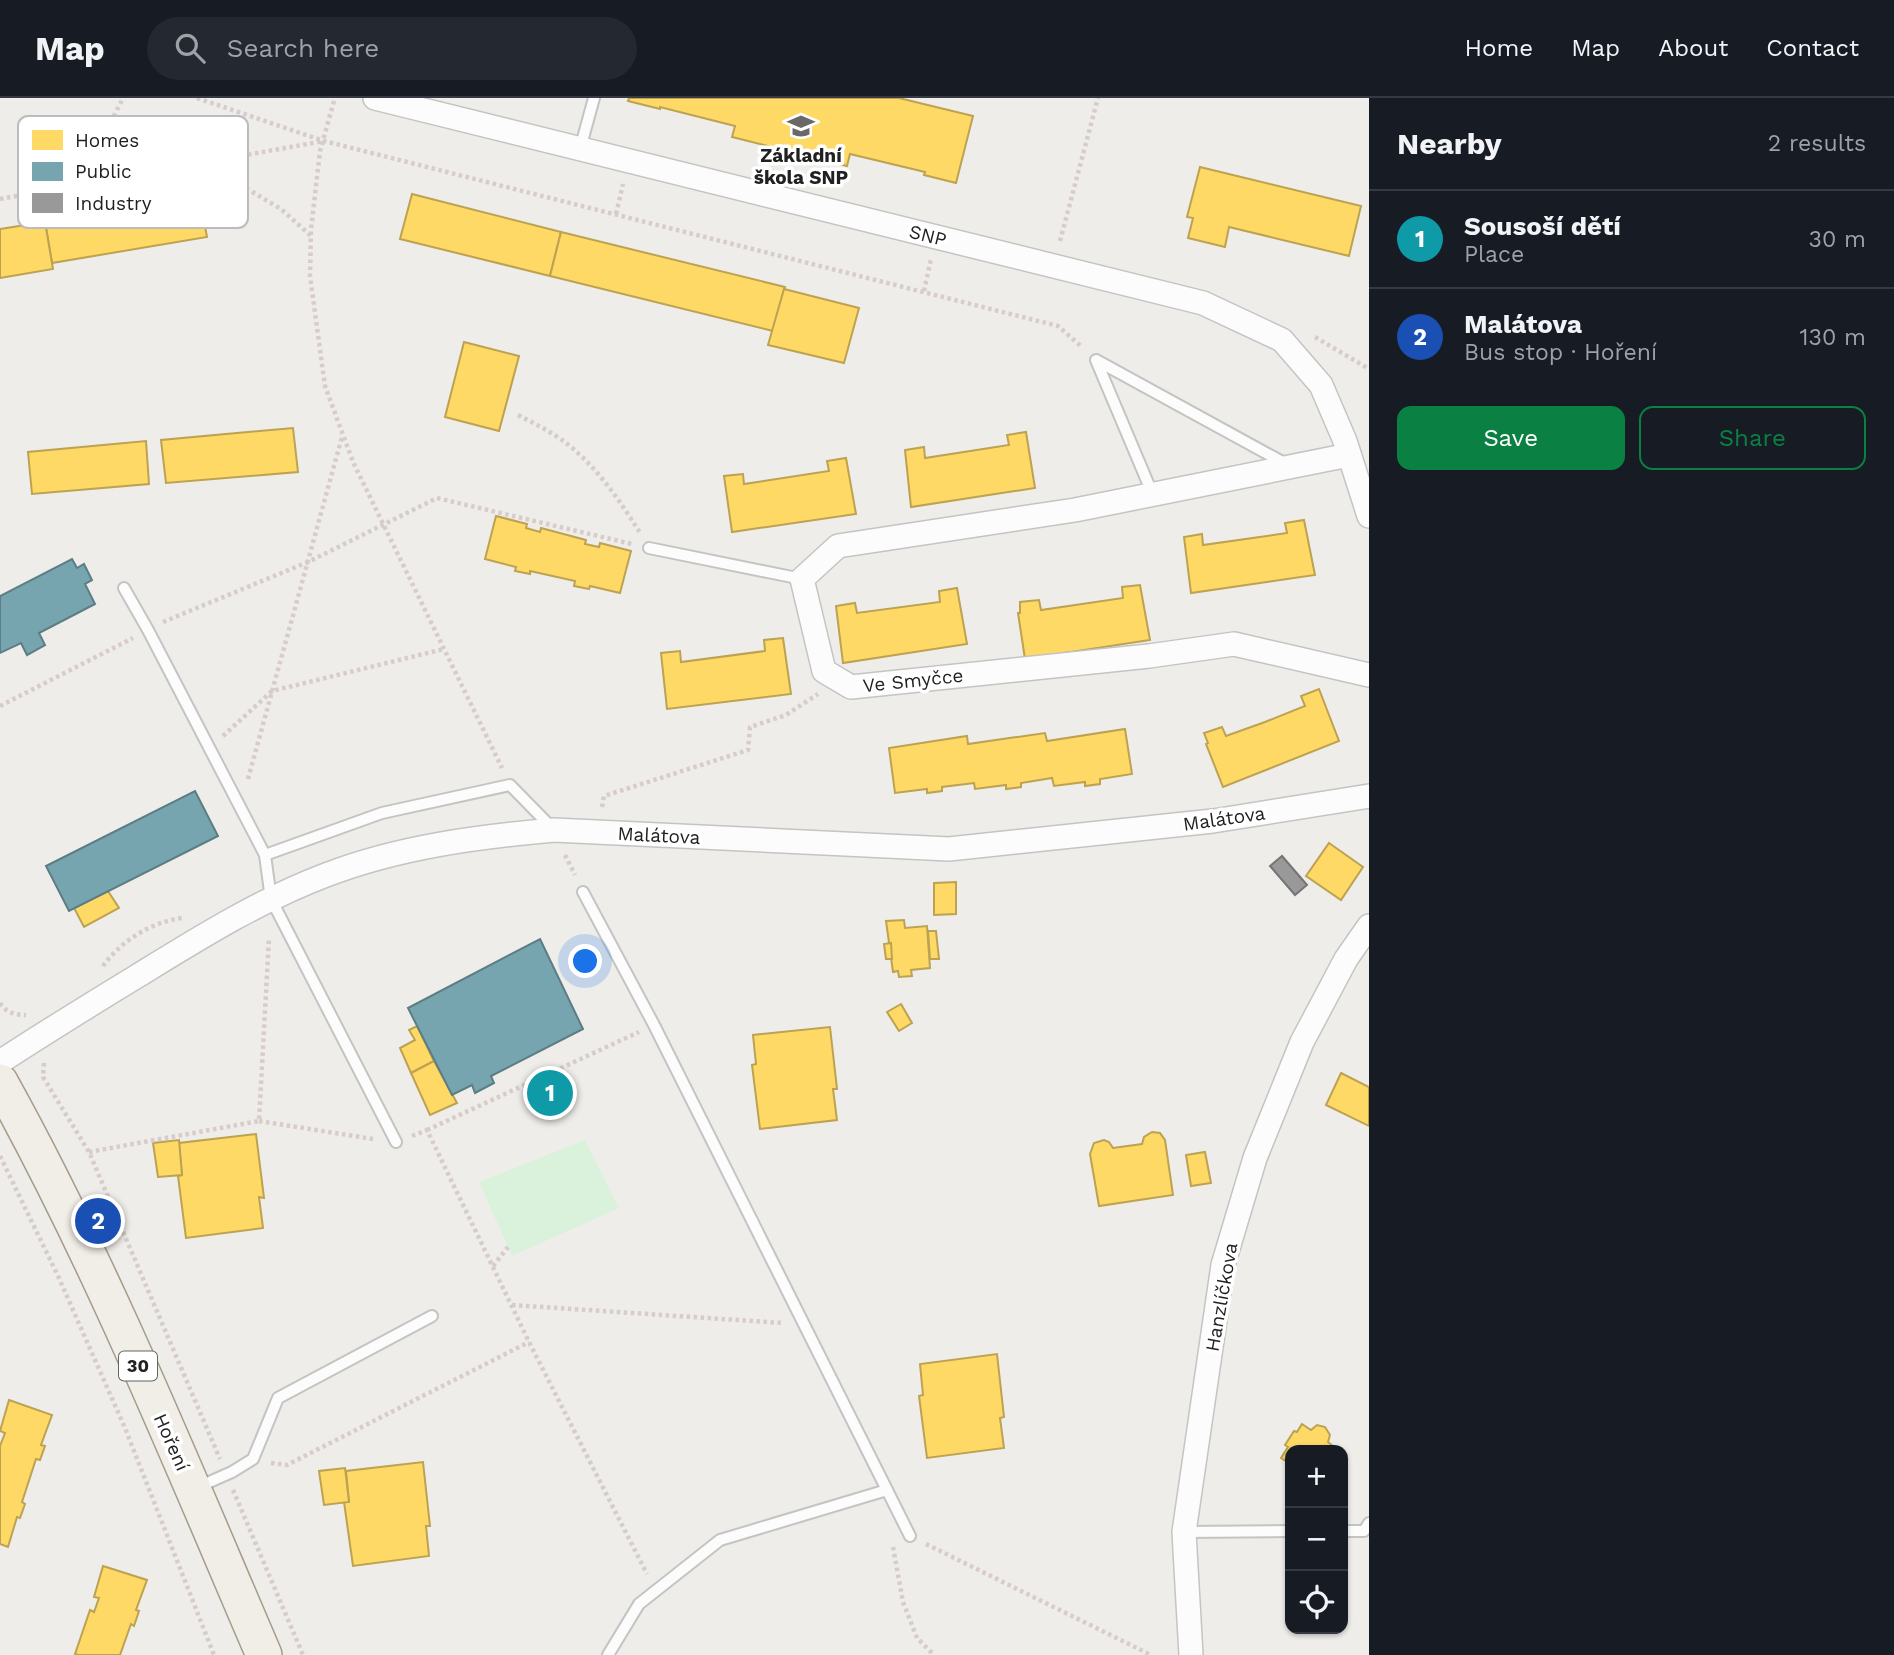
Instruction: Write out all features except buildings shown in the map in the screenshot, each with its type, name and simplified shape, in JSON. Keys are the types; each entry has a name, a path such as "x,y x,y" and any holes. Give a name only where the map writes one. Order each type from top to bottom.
{"main road":[{"name":"Hoření","path":"0,1082 97,1274 264,1655"}],"street":[{"name":"SNP","path":"375,98 1203,303 1282,340 1321,385 1369,516"},
{"path":"802,579 838,546 1075,510 1349,456"},
{"name":"Ve Smyčce","path":"802,579 824,671 851,687 1149,656 1234,644 1369,675"},
{"name":"Malátova","path":"0,1062 191,943 271,899 327,875 382,857 438,844 495,835 554,831 949,849 1213,821 1369,796"},
{"name":"Hanzlíčkova","path":"1191,1655 1184,1532 1223,1265 1255,1158 1302,1042 1346,959 1369,926"}],"lane":[{"path":"580,149 594,98"},
{"path":"1096,360 1291,467"},
{"path":"1096,360 1153,495"},
{"path":"649,548 802,579"},
{"path":"124,588 265,855 271,899 396,1142"},
{"path":"265,855 382,813 510,785 554,831"},
{"path":"583,891 654,1025 910,1536"},
{"path":"193,1489 253,1459 278,1398 432,1316"},
{"path":"608,1655 639,1604 720,1539 887,1490"},
{"path":"1348,1531 1364,1531 1369,1523"},
{"path":"1184,1532 1285,1531"}],"path":[{"path":"114,116 123,98"},
{"path":"197,98 324,141 1058,326 1096,360"},
{"path":"1054,266 1098,98"},
{"path":"334,101 320,151 311,236 310,276 324,386 342,435 383,525 498,758"},
{"path":"248,155 324,141"},
{"path":"248,190 281,209 311,236"},
{"path":"0,199 18,196"},
{"path":"519,415 561,439 584,458 623,506 649,548"},
{"path":"240,807 342,435"},
{"path":"0,706 148,630 308,562 437,498 649,548"},
{"path":"209,748 272,691 444,649"},
{"path":"598,832 604,796 748,750 750,727 786,715 839,680"},
{"path":"554,831 583,891"},
{"path":"259,1121 271,899"},
{"path":"89,1152 259,1121 396,1142 654,1025"},
{"path":"49,1057 44,1063 43,1077 89,1152 303,1655"},
{"path":"427,1130 529,1342 655,1591"},
{"path":"0,1156 58,1276 125,1428 214,1655"},
{"path":"493,1266 508,1247"},
{"path":"512,1305 805,1325"},
{"path":"253,1459 286,1465 529,1342"},
{"path":"910,1536 1151,1655"},
{"path":"892,1538 902,1602 916,1638 934,1655"}],"green space":[{"path":"585,1140 619,1208 512,1256 479,1182"}],"place":[{"name":"Základní škola SNP","path":"801,126"},
{"name":"Sousoší dětí","path":"550,1093"},
{"name":"Malátova","path":"98,1221"}]}
